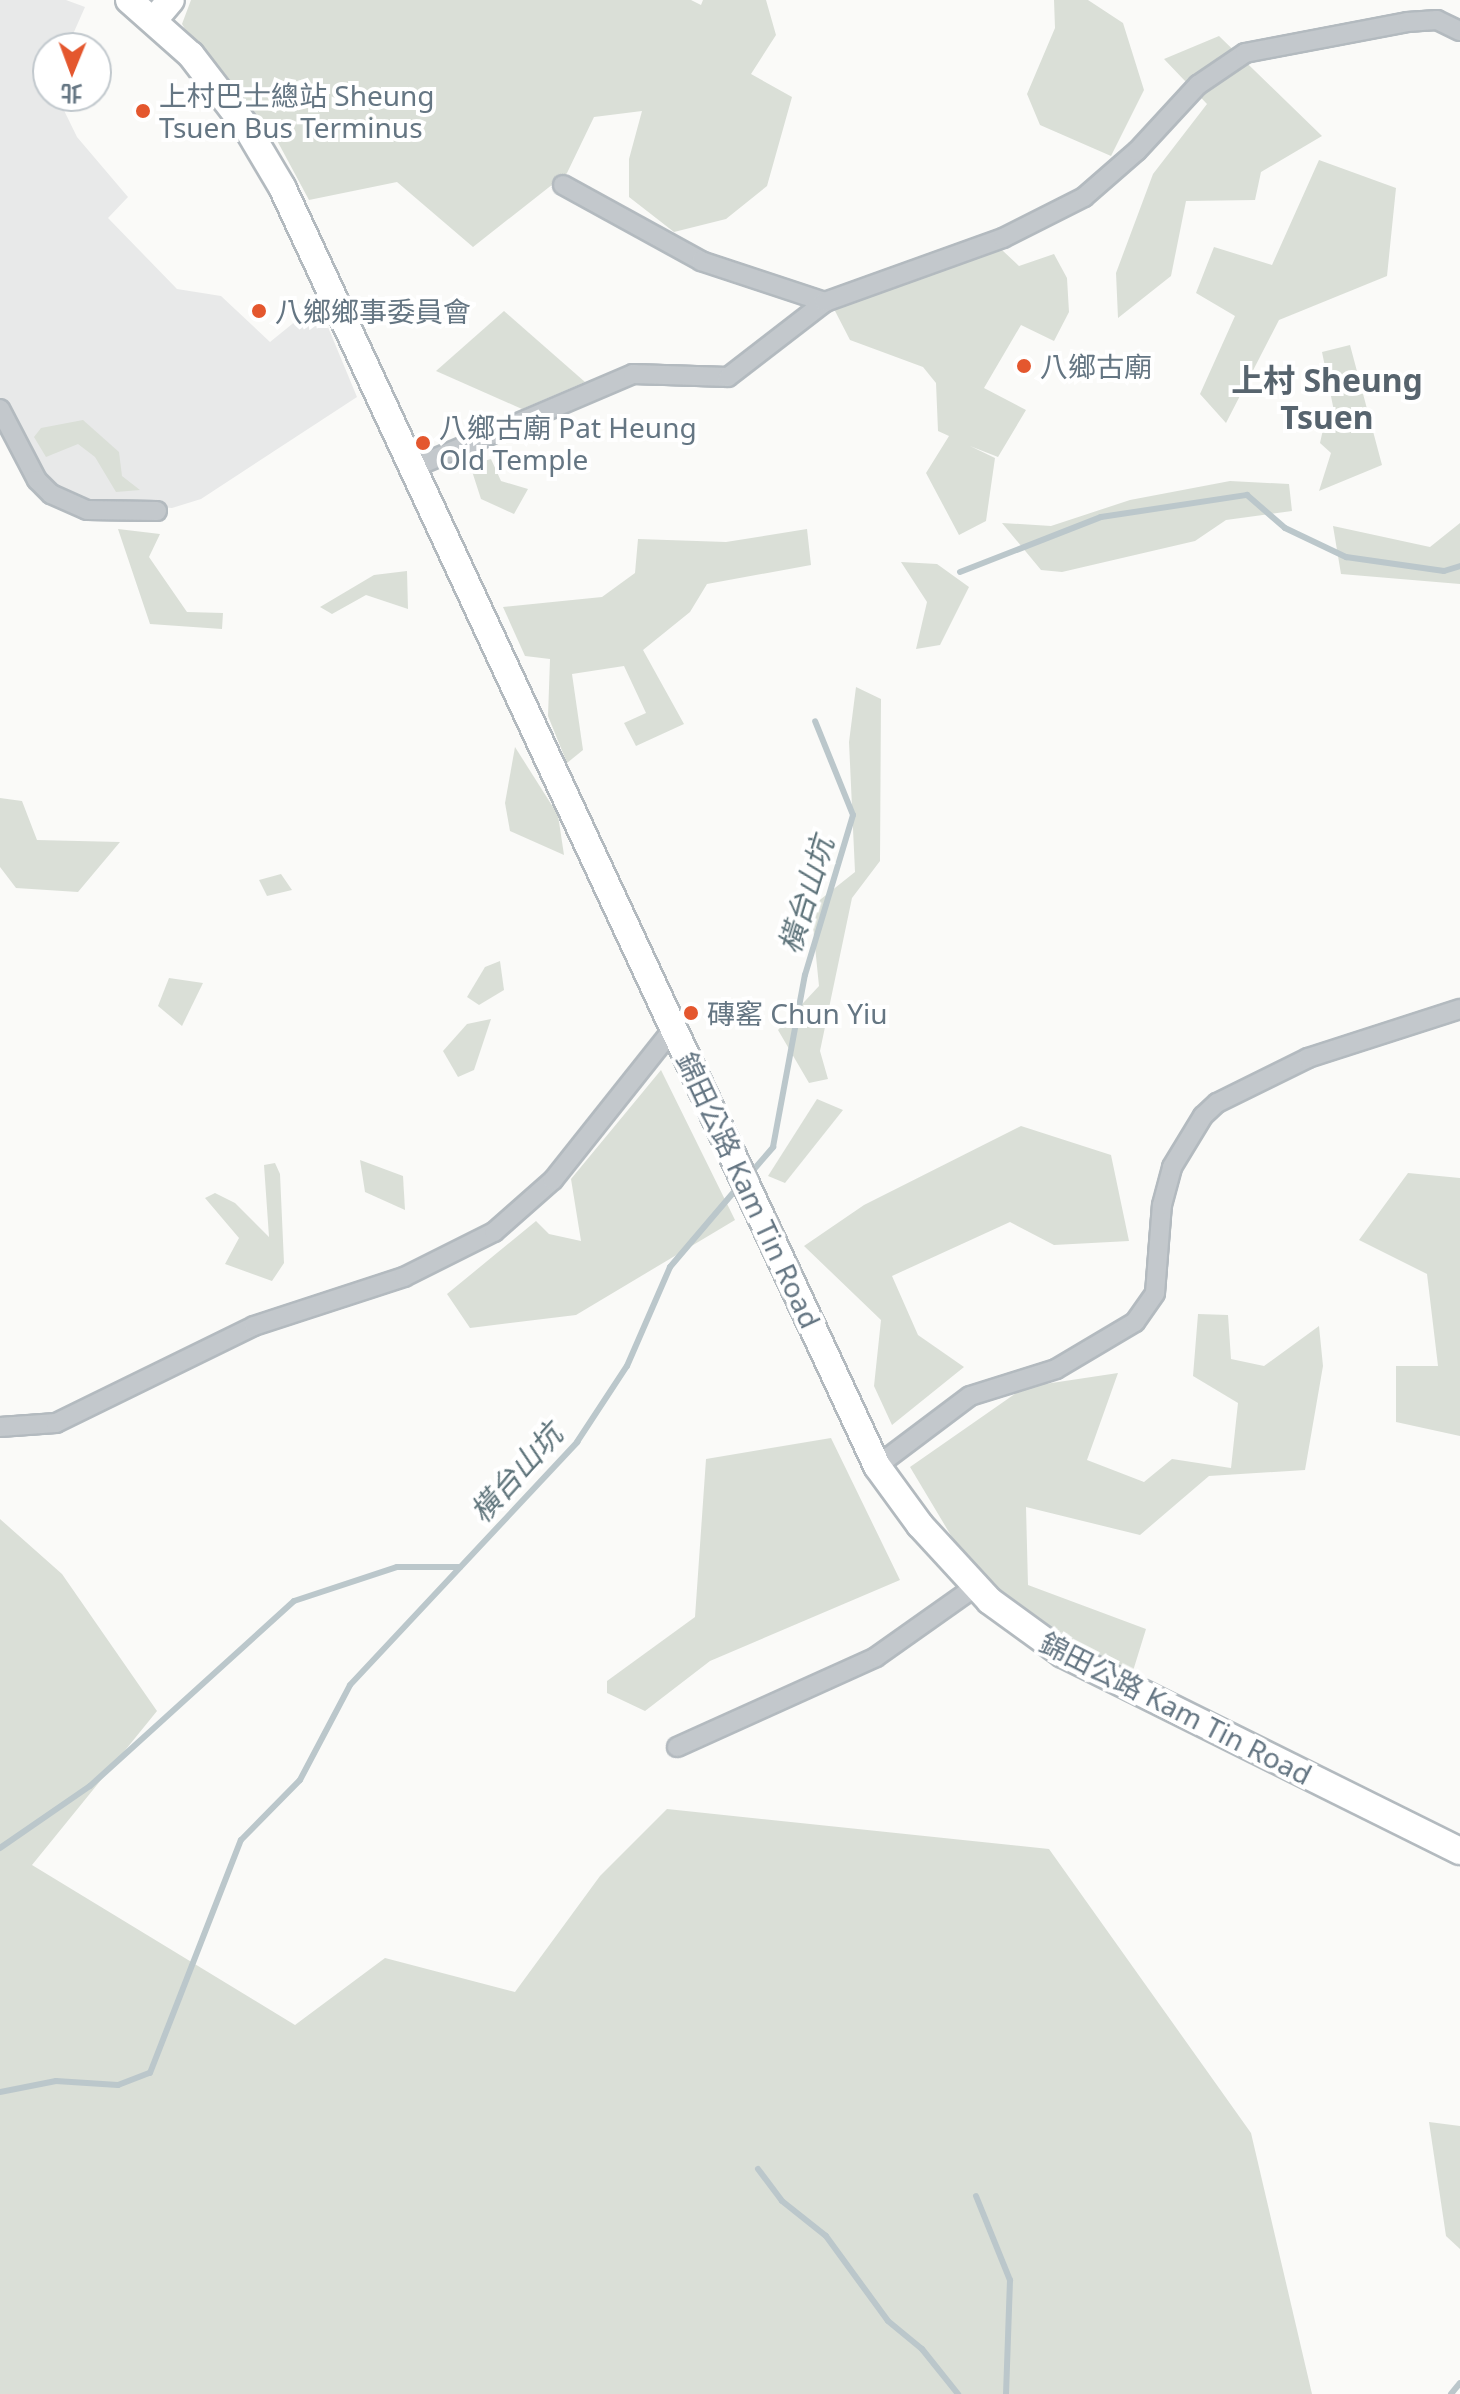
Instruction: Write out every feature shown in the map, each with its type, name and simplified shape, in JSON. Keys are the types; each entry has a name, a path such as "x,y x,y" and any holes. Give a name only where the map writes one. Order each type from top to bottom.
{"main road":[{"name":"錦田公路 Kam Tin Road","path":"129,0 154,20 218,88 269,164 415,467 877,1466 920,1525 975,1587 1008,1617 1073,1660 1460,1851"},
{"path":"154,20 171,0"}],"street":[{"path":"415,467 633,374 728,377 825,302 1003,238 1084,197 1137,151 1198,85 1245,53 1407,22 1437,20 1460,31"},
{"path":"563,185 701,261 825,302"},
{"path":"0,409 37,480 51,494 87,510 157,511"},
{"path":"877,1466 970,1396 1066,1365 1135,1322 1155,1293 1162,1205 1172,1167 1203,1116 1217,1103 1308,1058 1460,1009"},
{"path":"0,1427 56,1423 254,1326 404,1277 494,1232 553,1180 673,1029"},
{"path":"677,1747 876,1657 975,1587"}],"shaded area":[{"path":"0,0 66,0 85,7 74,32 32,32 32,112 65,112 77,137 128,197 108,218 177,289 221,296 270,342 318,303 357,397 201,499 172,508 78,502 38,471 21,426 0,400"},
{"path":"191,0 691,0 701,5 703,0 766,0 776,35 751,74 792,97 767,186 726,219 674,232 629,197 629,159 642,111 594,117 567,173 473,247 397,182 309,200 266,120 246,121 192,41 182,24"},
{"path":"1054,0 1088,0 1123,23 1144,90 1111,156 1040,125 1027,94 1055,28"},
{"path":"1219,36 1322,136 1261,172 1255,200 1186,201 1171,276 1118,318 1116,273 1153,174 1207,104 1164,59"},
{"path":"1319,160 1396,188 1387,276 1279,320 1226,423 1200,394 1235,316 1196,293 1214,247 1272,265"},
{"path":"1002,250 1019,266 1054,254 1067,278 1069,312 1054,341 1021,325 984,388 1026,410 998,457 970,446 995,458 986,521 959,535 926,473 949,436 938,431 936,383 923,367 850,340 834,309"},
{"path":"504,311 585,382 522,409 436,371"},
{"path":"1350,345 1382,465 1319,491 1331,453 1320,443 1326,416 1335,416 1322,352"},
{"path":"83,420 119,452 122,476 140,490 116,492 95,457 78,444 46,457 34,437 41,428"},
{"path":"491,459 501,481 528,489 514,514 481,499 470,465"},
{"path":"1230,481 1289,484 1292,511 1226,520 1195,541 1062,572 1041,570 1002,523 1051,526 1130,500"},
{"path":"1460,523 1460,584 1341,574 1333,526 1430,547"},
{"path":"118,529 160,534 149,557 187,612 223,613 222,629 150,624"},
{"path":"807,529 811,565 707,584 690,612 643,650 684,724 636,746 624,723 646,713 624,666 572,674 583,750 567,763 548,716 550,659 525,656 503,607 602,597 635,573 638,539 726,542"},
{"path":"901,562 937,564 969,587 940,645 916,649 927,602"},
{"path":"407,571 408,609 366,595 332,614 320,607 374,575"},
{"path":"856,687 881,699 880,861 852,898 820,1051 828,1079 809,1083 778,1030 819,986 811,907 855,872 849,742"},
{"path":"515,747 558,815 564,855 510,831 505,803"},
{"path":"0,798 22,801 37,840 120,842 78,892 16,888 0,867"},
{"path":"281,874 292,890 267,896 259,880"},
{"path":"500,961 504,990 479,1005 467,997 485,967"},
{"path":"169,978 203,983 182,1026 158,1006"},
{"path":"491,1019 474,1070 458,1077 443,1051 467,1024"},
{"path":"661,1070 735,1220 576,1315 470,1328 447,1294 536,1221 549,1234 581,1241 571,1179"},
{"path":"817,1099 843,1110 785,1183 768,1176"},
{"path":"1021,1126 1111,1155 1129,1241 1054,1245 1010,1222 892,1276 918,1335 964,1367 892,1425 874,1386 881,1320 804,1246 864,1205"},
{"path":"360,1160 403,1176 405,1210 365,1192"},
{"path":"275,1163 280,1174 284,1263 272,1281 225,1264 239,1238 205,1198 215,1193 235,1203 269,1237 264,1165"},
{"path":"1408,1173 1460,1178 1460,1436 1396,1422 1396,1366 1438,1366 1427,1274 1359,1240"},
{"path":"1198,1314 1228,1315 1231,1359 1264,1366 1319,1326 1323,1366 1305,1470 1209,1476 1140,1535 1026,1507 1028,1585 1146,1629 1133,1671 1053,1653 974,1574 910,1467 1025,1387 1118,1373 1087,1460 1144,1482 1172,1459 1231,1468 1238,1403 1193,1376"},
{"path":"831,1438 900,1580 710,1661 645,1711 607,1693 607,1681 695,1617 706,1459"},
{"path":"0,1519 62,1574 157,1711 32,1865 295,2025 385,1958 515,1992 600,1876 667,1809 1049,1849 1251,2133 1312,2394 0,2394"},
{"path":"1429,2122 1460,2126 1460,2249 1446,2236"}],"waterway":[{"path":"960,572 1101,517 1247,495 1285,528 1346,557 1444,571 1460,566"},
{"name":"橫台山坑","path":"749,1175 773,1147 805,975 853,815 815,721"},
{"name":"橫台山坑","path":"0,2092 56,2081 118,2085 150,2073 241,1840 300,1780 350,1685 577,1442 627,1366 670,1267 739,1186"},
{"path":"0,1848 90,1786 294,1601 397,1567 460,1567"},
{"path":"758,2169 782,2201 826,2236 888,2321 922,2349 958,2394"},
{"path":"976,2196 1010,2280 1006,2394"},
{"path":"1451,2394 1460,2383"}],"place":[{"name":"上村巴士總站 Sheung Tsuen Bus Terminus","path":"143,111"},
{"name":"八鄉鄉事委員會","path":"259,311"},
{"name":"八鄉古廟","path":"1024,366"},
{"name":"八鄉古廟 Pat Heung Old Temple","path":"423,443"},
{"name":"磚窰 Chun Yiu","path":"691,1013"}],"district":[{"name":"上村 Sheung Tsuen","path":"1327,400"}]}
